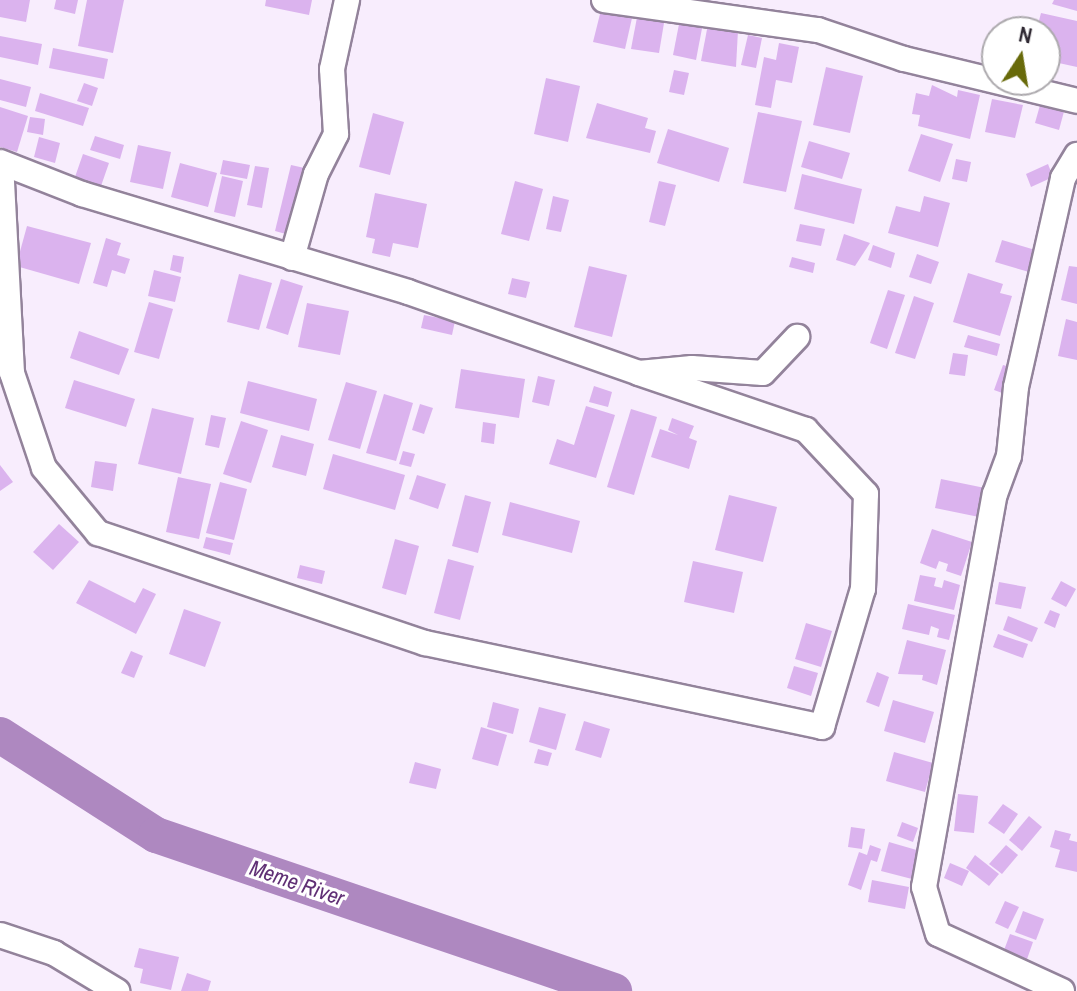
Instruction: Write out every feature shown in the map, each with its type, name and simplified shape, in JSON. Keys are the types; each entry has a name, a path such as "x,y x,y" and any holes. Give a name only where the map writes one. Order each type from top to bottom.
{"street":[{"path":"292,258 316,174 336,134 332,69 347,0"},
{"path":"604,0 818,30 904,59 1077,101"},
{"path":"1062,991 938,934 924,887 995,494 1009,456 1016,387 1063,178 1077,155"},
{"path":"0,163 82,194 408,292 806,430 866,494 863,589 822,727 425,643 98,533 44,468 12,373 0,163"},
{"path":"639,373 692,368 763,373 797,337"},
{"path":"0,935 54,953 117,991"}],"building":[{"path":"0,0 30,0 26,22 0,17"},
{"path":"56,0 78,0 75,14 54,9"},
{"path":"87,0 124,0 113,53 78,46"},
{"path":"266,0 312,0 309,15 265,6"},
{"path":"1054,0 1077,0 1077,11 1052,4"},
{"path":"601,10 632,18 625,49 593,42"},
{"path":"638,12 665,17 659,53 631,49"},
{"path":"1061,17 1077,21 1077,67 1061,64"},
{"path":"680,19 703,23 696,60 673,55"},
{"path":"708,24 738,30 736,67 701,61"},
{"path":"748,35 762,38 756,68 741,65"},
{"path":"0,36 42,44 38,65 0,57"},
{"path":"779,43 799,47 792,83 776,80 771,108 755,105 764,57 776,60"},
{"path":"53,48 108,59 104,79 49,68"},
{"path":"826,67 863,76 850,133 813,125"},
{"path":"674,70 689,73 684,95 669,92"},
{"path":"546,78 580,86 568,142 534,134"},
{"path":"0,79 31,87 26,107 0,100"},
{"path":"84,83 98,88 92,106 77,101"},
{"path":"932,85 957,97 958,90 980,95 970,139 918,126 920,115 912,114 916,93 929,96"},
{"path":"40,93 89,108 83,126 35,111"},
{"path":"1042,98 1066,104 1059,130 1035,123"},
{"path":"992,99 1023,105 1015,138 985,132"},
{"path":"597,103 648,118 645,128 656,131 650,153 586,138"},
{"path":"0,107 28,116 17,152 0,147"},
{"path":"758,112 802,121 786,192 743,183"},
{"path":"373,113 404,122 390,175 359,167"},
{"path":"30,117 45,119 43,135 27,132"},
{"path":"668,129 729,148 719,182 657,163"},
{"path":"921,134 953,144 940,182 908,171"},
{"path":"95,136 124,145 120,159 90,150"},
{"path":"39,137 60,143 55,163 34,157"},
{"path":"809,141 850,153 842,179 801,167"},
{"path":"138,145 171,152 163,189 130,182"},
{"path":"83,154 109,163 101,186 75,177"},
{"path":"956,159 971,162 967,182 952,179"},
{"path":"223,160 250,165 247,179 220,174"},
{"path":"180,163 217,173 208,207 171,197"},
{"path":"1048,164 1053,177 1031,187 1026,174"},
{"path":"291,165 309,169 293,236 275,231"},
{"path":"255,166 269,168 262,208 247,205"},
{"path":"802,174 862,189 854,224 794,209"},
{"path":"222,176 243,181 235,217 214,212"},
{"path":"515,181 543,189 529,241 501,234"},
{"path":"659,181 676,185 665,226 649,222"},
{"path":"375,193 427,204 418,248 393,243 390,257 372,253 375,239 366,237"},
{"path":"553,196 569,200 561,232 546,229"},
{"path":"924,196 950,203 938,247 888,233 896,206 920,212"},
{"path":"800,224 825,229 821,246 796,241"},
{"path":"27,226 91,243 79,284 16,266"},
{"path":"844,234 870,243 855,266 836,260"},
{"path":"106,238 121,243 117,255 130,259 125,274 112,270 107,287 93,283"},
{"path":"1002,240 1042,252 1036,274 995,262"},
{"path":"873,245 895,253 891,268 868,260"},
{"path":"917,254 939,262 931,284 909,277"},
{"path":"173,255 184,257 181,273 170,270"},
{"path":"792,257 815,263 813,273 789,267"},
{"path":"589,266 627,275 612,337 574,327"},
{"path":"1069,266 1077,267 1077,304 1061,300"},
{"path":"154,270 181,277 175,302 148,296"},
{"path":"968,273 1003,284 1000,293 1012,296 1000,336 953,322"},
{"path":"239,274 272,283 259,330 227,322"},
{"path":"512,278 530,282 526,298 508,294"},
{"path":"281,279 303,286 288,335 266,328"},
{"path":"888,290 905,295 887,349 870,343"},
{"path":"914,296 934,303 915,359 895,353"},
{"path":"149,302 173,309 159,359 134,352"},
{"path":"307,303 349,311 340,355 298,347"},
{"path":"424,315 455,321 452,335 421,328"},
{"path":"1066,319 1077,322 1077,360 1058,356"},
{"path":"79,331 129,349 119,375 70,358"},
{"path":"968,335 1000,344 997,356 964,347"},
{"path":"953,353 968,355 965,376 949,374"},
{"path":"1003,365 1014,368 1005,394 994,390"},
{"path":"461,369 525,379 519,418 455,408"},
{"path":"538,376 555,380 549,406 532,402"},
{"path":"74,380 135,399 126,427 65,408"},
{"path":"248,381 317,399 309,431 240,413"},
{"path":"346,382 377,391 360,449 328,440"},
{"path":"594,386 612,392 608,407 589,402"},
{"path":"384,394 413,403 396,461 366,453"},
{"path":"420,404 433,408 424,434 412,430"},
{"path":"586,406 615,415 596,478 549,464 557,439 574,445"},
{"path":"152,408 194,418 181,474 138,464"},
{"path":"631,409 657,417 634,495 607,487"},
{"path":"211,415 226,418 219,448 205,445"},
{"path":"672,418 694,426 689,438 697,441 689,469 651,457 660,429 678,435 668,430"},
{"path":"241,421 268,430 251,483 223,474"},
{"path":"483,422 496,424 494,444 481,442"},
{"path":"281,435 314,444 306,476 272,467"},
{"path":"403,451 415,454 411,467 399,464"},
{"path":"333,454 405,475 395,510 323,489"},
{"path":"95,461 117,464 113,491 91,487"},
{"path":"0,465 13,482 0,491"},
{"path":"417,475 446,484 438,509 409,499"},
{"path":"178,477 211,484 199,539 166,532"},
{"path":"941,479 985,488 979,517 935,508"},
{"path":"220,482 247,489 234,540 206,533"},
{"path":"465,495 491,502 478,553 452,546"},
{"path":"729,495 777,507 763,562 715,550"},
{"path":"510,502 580,521 572,553 502,535"},
{"path":"59,524 79,542 53,570 33,552"},
{"path":"932,529 972,542 961,576 946,571 948,564 939,561 936,569 920,563"},
{"path":"206,537 233,543 230,555 203,548"},
{"path":"395,539 419,546 406,595 382,588"},
{"path":"448,559 474,566 460,620 434,613"},
{"path":"693,561 743,572 734,613 684,602"},
{"path":"300,565 325,571 322,584 297,578"},
{"path":"920,575 936,578 934,586 942,588 944,580 960,585 954,610 914,601"},
{"path":"89,580 135,603 143,588 156,594 136,634 76,603"},
{"path":"1061,581 1076,589 1066,607 1051,599"},
{"path":"999,582 1026,587 1021,609 995,604"},
{"path":"908,604 955,615 949,640 937,637 939,629 931,626 929,635 902,629"},
{"path":"184,609 221,622 205,667 169,654"},
{"path":"1050,610 1060,614 1055,628 1044,623"},
{"path":"1008,616 1038,628 1032,642 1003,630"},
{"path":"806,623 832,631 821,667 795,659"},
{"path":"998,634 1028,644 1023,658 993,647"},
{"path":"907,640 946,650 937,685 922,680 923,675 898,674"},
{"path":"131,651 143,656 134,678 121,673"},
{"path":"794,666 818,673 811,696 787,688"},
{"path":"877,672 889,677 879,707 866,702"},
{"path":"893,700 934,712 925,743 884,731"},
{"path":"493,702 519,709 513,734 487,727"},
{"path":"539,707 566,714 556,750 529,742"},
{"path":"584,721 610,729 601,758 575,750"},
{"path":"481,727 507,735 498,766 472,759"},
{"path":"538,749 552,753 548,766 534,763"},
{"path":"894,752 933,763 925,792 886,781"},
{"path":"415,762 441,769 436,789 409,783"},
{"path":"958,794 978,796 974,833 954,831"},
{"path":"1003,804 1018,814 1004,834 988,823"},
{"path":"1029,816 1042,827 1022,851 1009,840"},
{"path":"902,822 918,828 913,842 897,836"},
{"path":"851,827 865,829 862,849 848,847"},
{"path":"1055,830 1071,834 1069,840 1077,842 1077,872 1055,867 1060,850 1050,847"},
{"path":"889,842 920,851 912,879 881,871"},
{"path":"870,845 881,849 877,862 871,860 861,890 848,885 859,852 867,855"},
{"path":"1006,845 1018,855 1002,874 989,864"},
{"path":"975,855 999,874 989,886 966,868"},
{"path":"950,863 969,871 962,886 944,878"},
{"path":"872,880 909,887 905,909 868,902"},
{"path":"1005,901 1019,907 1008,929 995,923"},
{"path":"1023,911 1044,919 1036,940 1015,932"},
{"path":"1010,934 1033,942 1026,962 1003,953"},
{"path":"139,948 179,957 171,990 140,983 143,969 134,967"},
{"path":"187,973 211,981 208,991 181,991"}],"waterway":[{"name":"Meme River","path":"0,735 156,835 614,991"}]}
